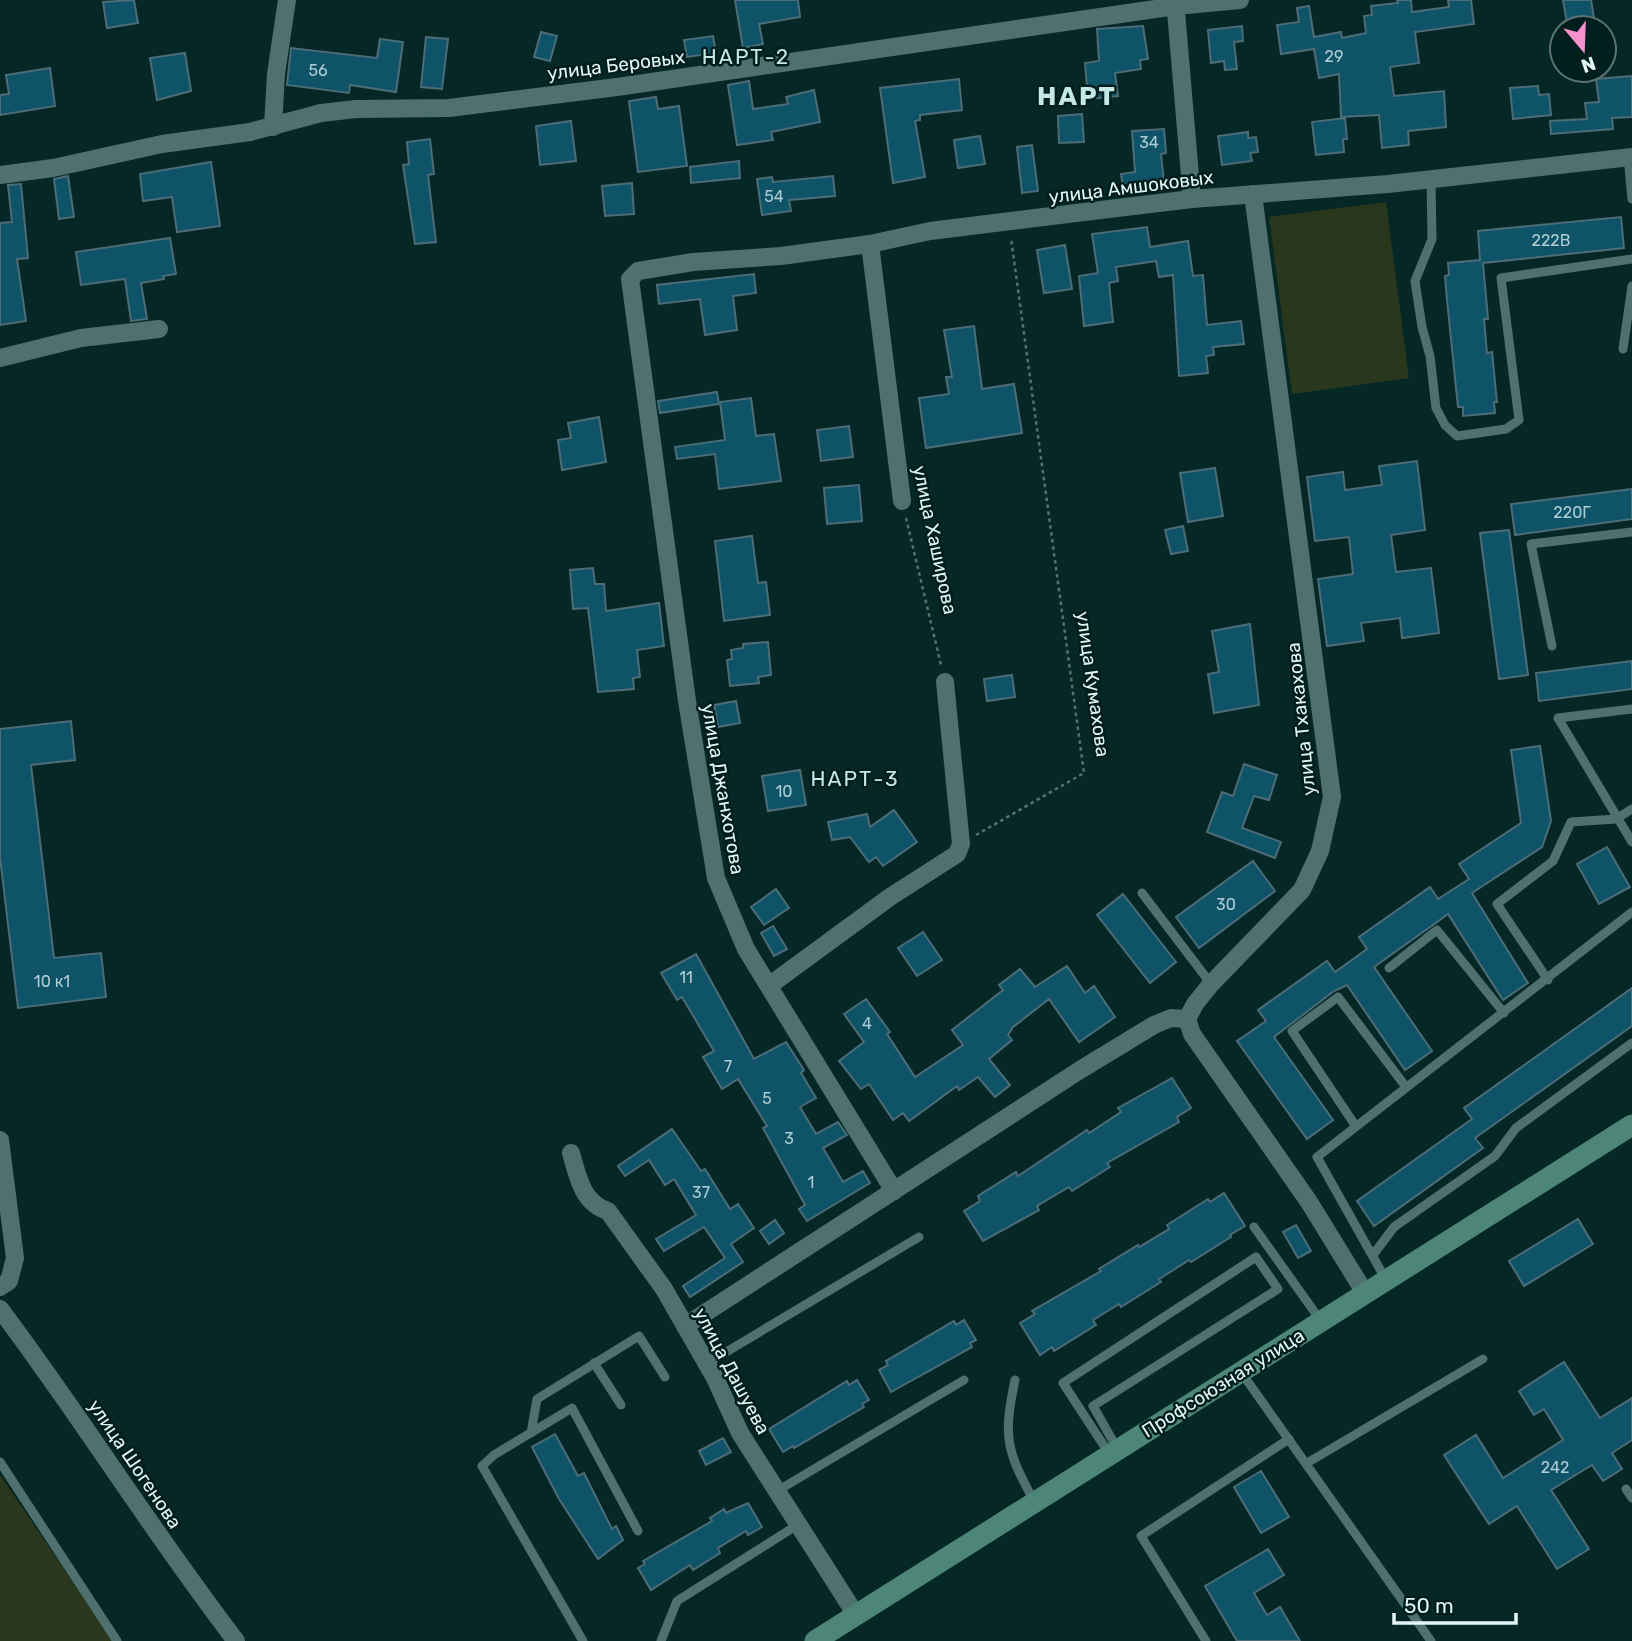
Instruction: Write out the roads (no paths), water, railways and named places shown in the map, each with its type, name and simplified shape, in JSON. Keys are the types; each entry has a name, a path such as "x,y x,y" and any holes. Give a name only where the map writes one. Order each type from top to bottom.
{"street":[{"path":"273,127 276,74 288,0"},
{"name":"улица Беровых","path":"0,175 53,169 162,145 273,127 321,113 356,108 449,108 617,87 1175,3 1240,0"},
{"path":"1175,3 1192,199"},
{"name":"улица Амшоковых","path":"638,271 693,262 781,256 870,244 930,231 1192,199 1431,179 1630,157"},
{"name":"улица Тхакахова","path":"1187,1019 1195,1004 1212,984 1302,890 1320,851 1332,797 1253,194"},
{"name":"улица Хаширова","path":"870,244 902,501"},
{"name":"улица Джанхотова","path":"638,271 630,279 631,293 687,701 716,878 746,949 894,1191"},
{"path":"0,358 81,338 159,329"},
{"path":"770,985 890,897 957,854 961,844 945,682"},
{"path":"685,1326 1080,1070 1154,1025 1171,1018 1187,1019 1192,1034 1309,1202 1365,1293"},
{"name":"Профсоюзная улица","path":"815,1641 1632,1125"},
{"path":"0,1140 15,1258 9,1280 0,1287"},
{"name":"улица Дашуева","path":"571,1153 581,1188 595,1207 608,1211 664,1289 706,1364 740,1433 856,1615"},
{"name":"улица Шогенова","path":"0,1309 74,1410 167,1552 236,1641"}],"lane":[{"path":"1630,157 1632,199"},
{"path":"1431,179 1432,239 1415,281 1422,327 1430,355 1436,408 1445,425 1457,436 1506,429 1519,421 1501,278 1632,259"},
{"path":"1623,349 1632,286"},
{"path":"1552,646 1531,544 1632,532"},
{"path":"1632,709 1558,718 1632,842"},
{"path":"1548,980 1497,904 1553,861 1571,822 1616,819 1632,809"},
{"path":"1142,893 1212,984"},
{"path":"1387,1280 1317,1157 1355,1125 1548,980 1632,912"},
{"path":"1389,968 1437,930 1504,1013"},
{"path":"1355,1125 1292,1031 1310,1017 1338,997 1406,1087"},
{"path":"1373,1255 1394,1227 1494,1156 1516,1128 1632,1042"},
{"path":"1254,1227 1321,1321"},
{"path":"706,1364 919,1237"},
{"path":"1256,1257 1278,1289 1093,1406 1114,1452 1063,1383 1256,1257"},
{"path":"531,1433 537,1398 639,1336 665,1377"},
{"path":"1307,1463 1483,1359"},
{"path":"594,1363 621,1405"},
{"path":"1241,1372 1431,1641"},
{"path":"777,1491 964,1380"},
{"path":"1015,1380 1007,1419 1008,1443 1014,1463 1035,1503"},
{"path":"583,1641 482,1466 572,1408 638,1531"},
{"path":"1206,1641 1141,1536 1289,1439"},
{"path":"0,1462 117,1641"},
{"path":"1626,1489 1632,1498"},
{"path":"661,1641 677,1601 799,1524"}],"district":[{"name":"НАРТ-2","path":"746,56"},
{"name":"НАРТ","path":"1077,96"},
{"name":"НАРТ-3","path":"855,778"}]}
